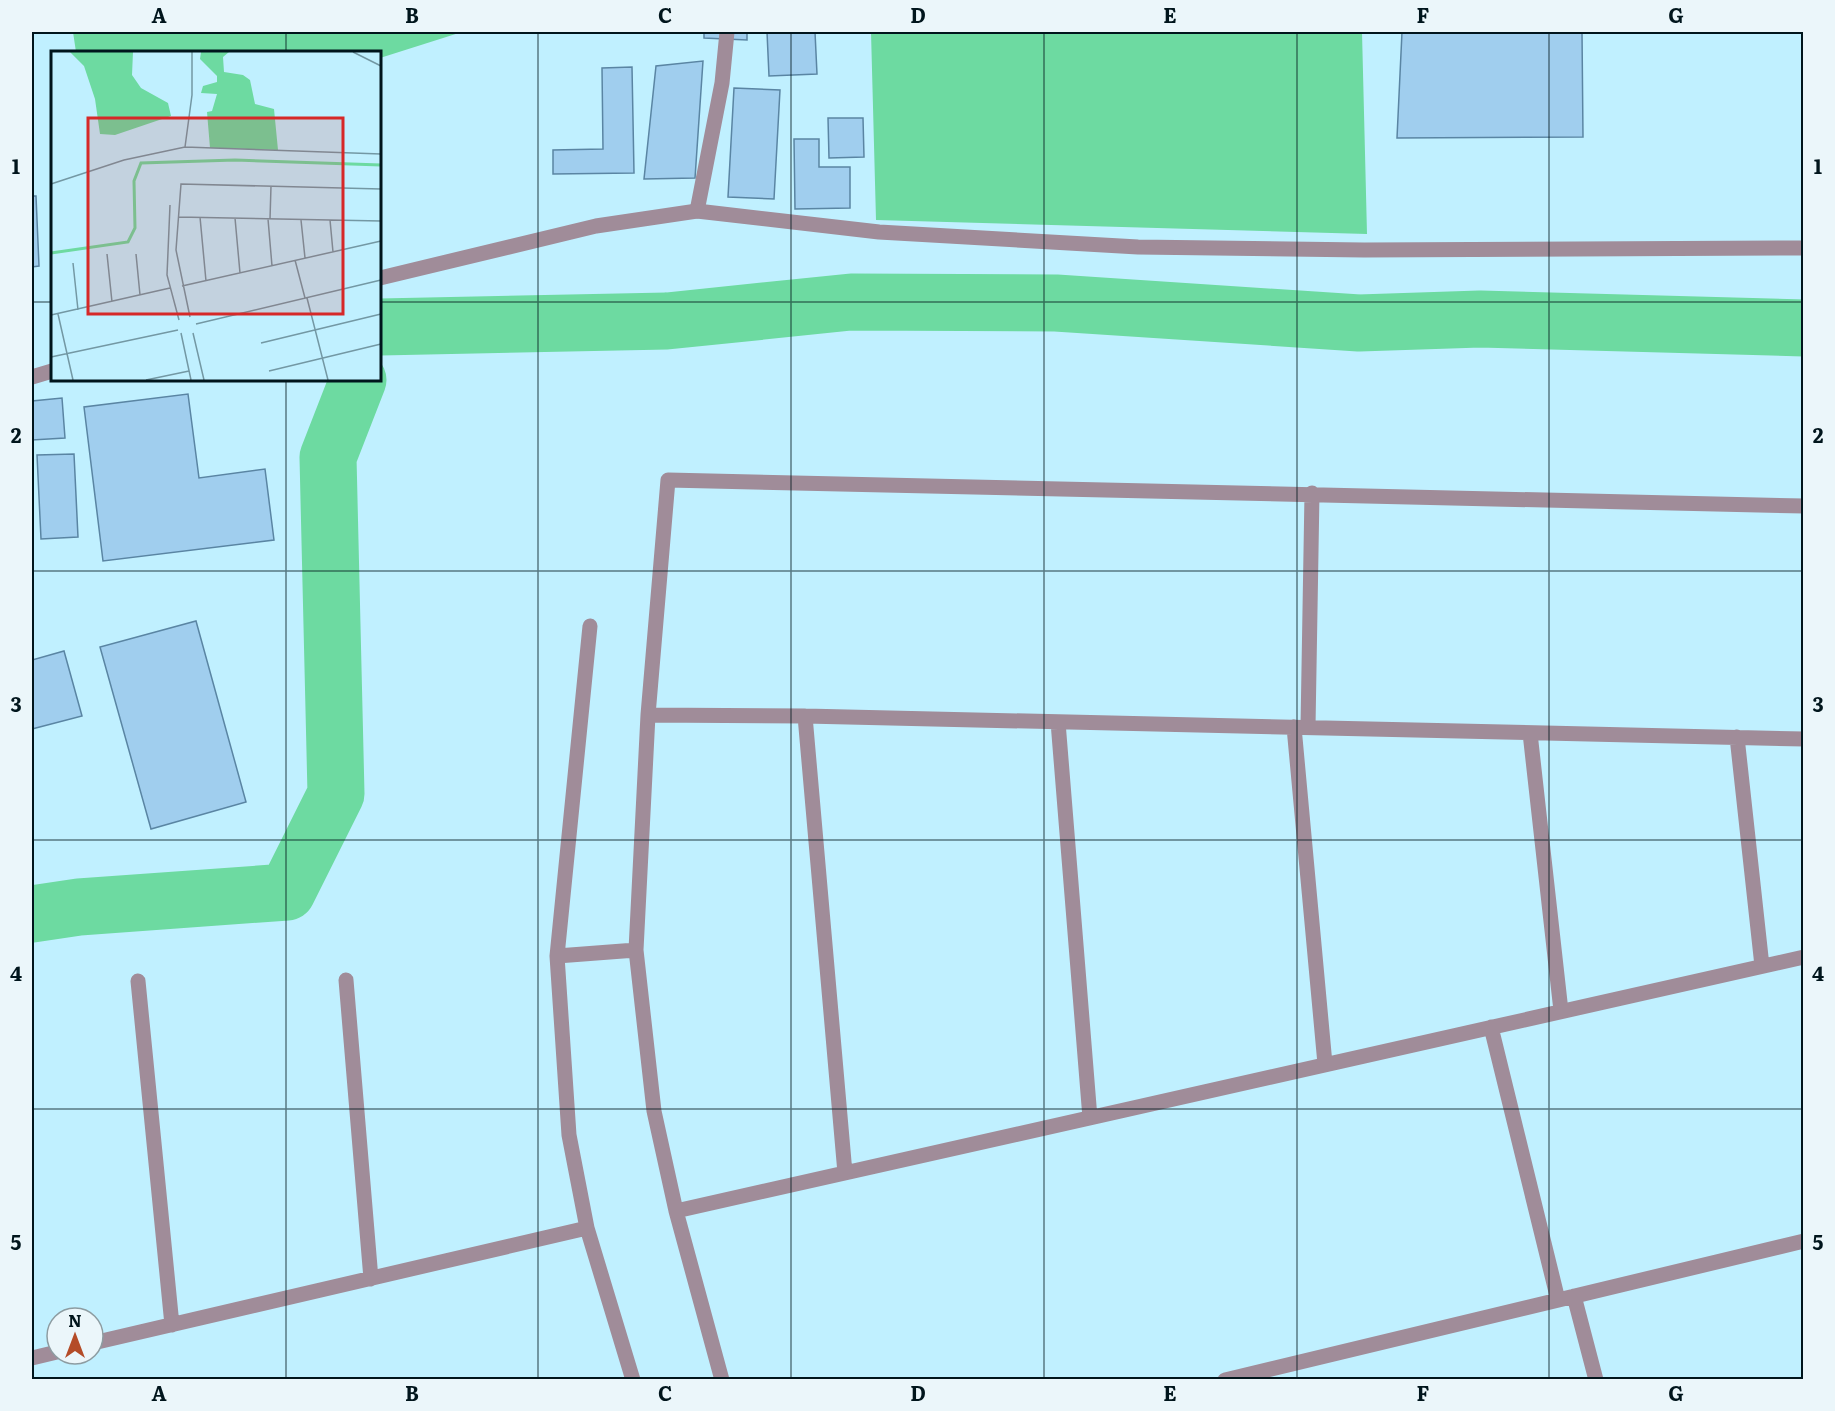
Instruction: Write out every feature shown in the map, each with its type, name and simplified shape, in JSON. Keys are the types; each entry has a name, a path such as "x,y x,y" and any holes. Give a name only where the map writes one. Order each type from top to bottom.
{"street":[{"path":"698,211 722,82 727,32"},
{"path":"381,278 596,226 698,211 879,232 1138,247 1364,250 1803,248"},
{"path":"32,377 51,371"},
{"path":"722,1380 676,1211 654,1112 636,950 648,715 668,480 1803,506"},
{"path":"1312,494 1301,727 1325,1064"},
{"path":"590,626 557,956 569,1135 587,1228 633,1380"},
{"path":"648,715 805,716 1803,739"},
{"path":"805,716 845,1173"},
{"path":"1058,722 1089,1118"},
{"path":"1530,733 1561,1011"},
{"path":"1737,737 1762,966"},
{"path":"557,956 636,950"},
{"path":"676,1211 1803,957"},
{"path":"346,980 371,1279"},
{"path":"138,981 172,1325"},
{"path":"1491,1027 1558,1300"},
{"path":"105,1340 587,1228"},
{"path":"1225,1380 1803,1241"},
{"path":"1574,1296 1596,1380"}],"shaded area":[{"path":"73,32 462,32 381,58 381,51 76,51"},
{"path":"871,32 1362,32 1367,234 876,220"}],"building":[{"path":"704,32 747,32 747,40 704,38"},
{"path":"767,32 815,32 817,74 769,76"},
{"path":"1402,32 1582,32 1583,137 1397,138"},
{"path":"703,61 695,178 644,179 656,66"},
{"path":"632,67 634,173 553,174 553,150 603,149 602,68"},
{"path":"734,88 780,90 774,199 728,197"},
{"path":"828,118 863,118 864,157 829,158"},
{"path":"794,139 819,139 819,167 850,167 850,208 795,209"},
{"path":"32,196 36,196 39,266 32,267"},
{"path":"188,394 199,478 265,469 274,540 103,561 84,407"},
{"path":"62,398 65,438 32,440 32,401"},
{"path":"74,454 78,537 41,539 37,455"},
{"path":"196,621 246,802 151,829 100,647"},
{"path":"64,651 82,716 32,729 32,660"}],"waterway":[{"path":"381,327 667,321 851,302 1056,303 1359,323 1480,319 1804,328"},
{"path":"32,914 79,907 287,892 336,794 328,457 358,381"}]}
